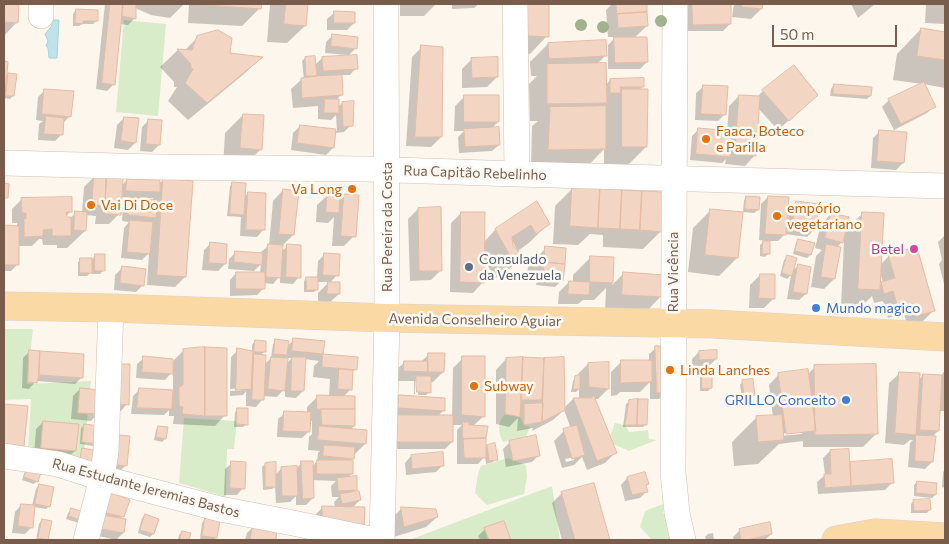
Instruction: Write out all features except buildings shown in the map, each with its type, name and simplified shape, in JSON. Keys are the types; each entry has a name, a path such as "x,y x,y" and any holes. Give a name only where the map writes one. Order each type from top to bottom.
{"main road":[{"name":"Avenida Conselheiro Aguiar","path":"4,306 388,318 713,324 945,337"},
{"path":"836,540 875,534 945,537"}],"street":[{"name":"Rua Pereira da Costa","path":"382,540 388,318 386,4"},
{"path":"514,4 517,174"},
{"name":"Rua Vicência","path":"675,4 673,472 677,513 683,540"},
{"name":"Rua Capitão Rebelinho","path":"4,163 386,170 945,186"},
{"path":"86,540 102,478 106,451 112,308"},
{"name":"Rua Estudante Jeremias Bastos","path":"4,456 58,464 102,478 220,509 376,540"}],"green space":[{"path":"124,20 166,24 158,116 116,112"},
{"path":"4,329 33,329 27,384 91,381 83,463 28,449 31,399 4,400"},
{"path":"505,414 520,417 524,425 530,427 526,437 503,442 499,428"},
{"path":"184,418 237,421 234,449 227,449 226,497 179,483"},
{"path":"615,423 625,425 629,432 648,430 649,439 657,440 629,451 613,444 610,436"},
{"path":"508,458 526,465 527,477 524,494 487,505 475,493 481,466"},
{"path":"552,486 560,540 409,540"},
{"path":"663,504 663,513 669,517 674,540 652,540 640,527 645,511"}],"water":[{"path":"53,20 59,20 57,58 49,58 46,46 48,41 45,34 51,27"}],"place":[{"name":"Faaca, Boteco e Parilla","path":"706,139"},
{"name":"Va Long","path":"352,189"},
{"name":"Vai Di Doce","path":"91,205"},
{"name":"empório vegetariano","path":"777,216"},
{"name":"Betel","path":"914,249"},
{"name":"Consulado da Venezuela","path":"469,267"},
{"name":"Mundo magico","path":"816,308"},
{"name":"Linda Lanches","path":"670,370"},
{"name":"Subway","path":"474,386"},
{"name":"GRILLO Conceito","path":"846,400"}]}
